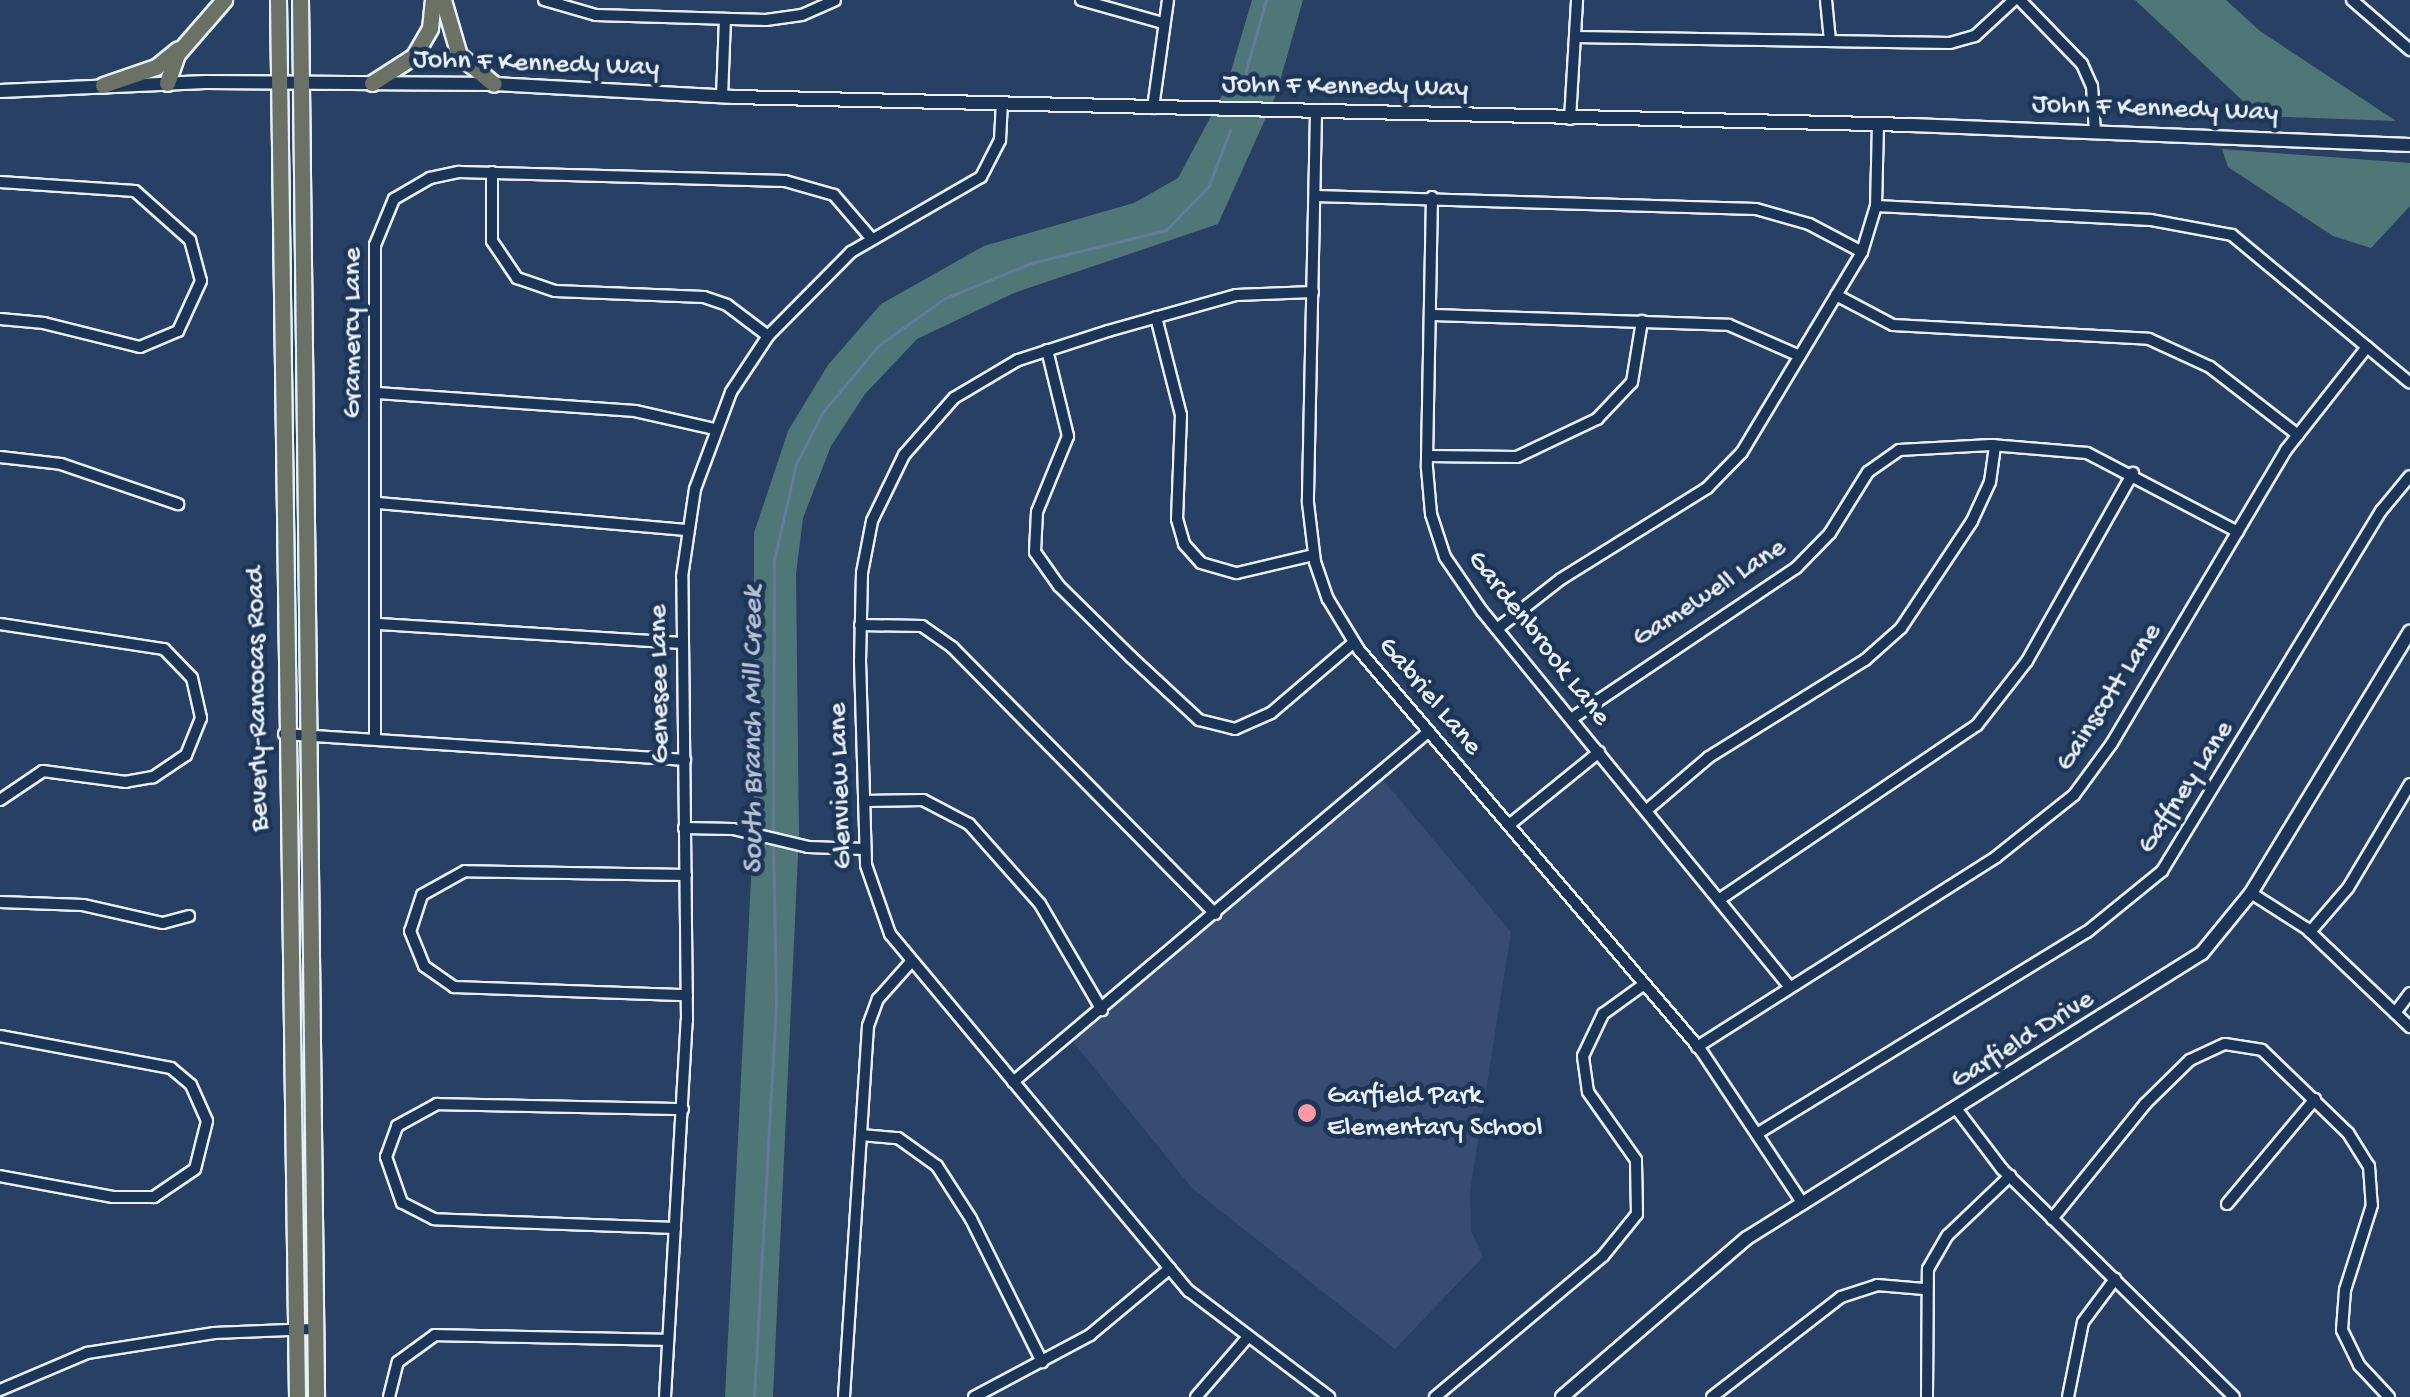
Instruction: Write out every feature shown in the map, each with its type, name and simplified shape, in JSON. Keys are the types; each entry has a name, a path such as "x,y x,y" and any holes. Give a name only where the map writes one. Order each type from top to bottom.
{"main road":[{"path":"103,84 156,67 185,44 224,0"},
{"name":"Beverly-Rancocas Road","path":"278,0 283,734 297,1397"},
{"path":"372,83 414,56 430,28 433,0"},
{"path":"443,0 459,55 494,84"},
{"name":"Beverly-Rancocas Road","path":"300,3 316,1397"},
{"path":"168,83 185,44"}],"street":[{"path":"544,0 596,14 725,19 778,19 835,0"},
{"path":"1081,0 1162,23"},
{"path":"1154,108 1168,0"},
{"path":"1570,118 1576,0"},
{"path":"1826,0 1830,42"},
{"path":"1575,37 1964,41 2017,0 2082,64 2095,133"},
{"path":"2352,0 2410,50"},
{"path":"722,97 725,19"},
{"name":"John F Kennedy Way","path":"0,91 168,83 494,84 722,97 1878,126 2410,145"},
{"name":"Genesee Lane","path":"664,1397 687,995 682,643 687,530 714,429 768,336 825,274 871,238 981,176 997,150 1002,104"},
{"name":"Gabriel Lane","path":"1316,113 1307,483 1313,556 1354,642 1697,1046 1760,1132 1803,1204"},
{"path":"1496,629 1720,478 1862,252 1876,206 1878,126"},
{"path":"492,172 492,241 517,278 555,291 704,297 768,336"},
{"name":"Gramercy Lane","path":"375,736 379,624 376,246 387,210 430,178 492,172 798,183 834,195 871,238"},
{"path":"0,182 135,190 190,240 201,281 178,330 140,347 44,322 0,319"},
{"path":"1314,196 1756,209 1809,224 1862,252"},
{"name":"Gardenbrook Lane","path":"1432,197 1427,456 1430,514 1445,557 1496,629 1648,809 1787,984"},
{"path":"1876,206 2151,220 2232,235 2410,383"},
{"name":"Glenview Lane","path":"1313,292 1251,292 1156,317 1047,350 969,387 926,424 904,455 868,538 860,624 864,849 876,910 911,962 1170,1268 1246,1339 1329,1397"},
{"path":"1836,296 1870,318 1905,326 2149,339 2210,367 2298,434"},
{"path":"1431,315 1729,325 1800,356"},
{"path":"1156,317 1182,415 1176,519 1184,544 1201,564 1236,573 1313,556"},
{"path":"1427,456 1517,457 1583,427 1618,402 1632,382 1642,321"},
{"name":"Gainscott Lane","path":"1697,1046 1787,984 1996,857 2062,806 2112,743 2298,434 2367,347"},
{"path":"1047,350 1068,436 1037,512 1035,552 1058,586 1131,657 1199,720 1236,729 1271,713 1354,642"},
{"path":"377,394 635,411 714,429"},
{"name":"Gamewell Lane","path":"1571,719 1796,568 1889,456 1928,444 2072,450 2133,473 2238,532"},
{"path":"1648,809 1709,756 1865,660 1901,628 1972,522 1990,482 1996,445"},
{"path":"0,457 60,464 178,504"},
{"path":"1720,899 1765,862 1954,744 1987,714 2072,588 2133,473"},
{"name":"Gaffney Lane","path":"1760,1132 2100,924 2162,871 2382,511 2410,476"},
{"path":"377,503 687,530"},
{"path":"0,624 164,649 192,678 201,718 186,755 154,777 126,782 44,771 0,800"},
{"path":"379,624 682,643"},
{"path":"860,624 922,626 952,646 1215,914"},
{"name":"Garfield Drive","path":"1562,1397 1698,1276 1803,1204 2182,969 2251,892 2410,632"},
{"path":"1014,1082 1428,732"},
{"path":"283,734 375,736 502,752 685,760"},
{"path":"1509,826 1599,752"},
{"path":"2310,932 2348,888 2410,784"},
{"path":"864,801 936,803 969,824 1032,894 1102,1010"},
{"path":"684,828 758,833 800,844 864,849"},
{"path":"686,876 465,871 422,896 410,931 424,966 454,987 687,995"},
{"path":"2251,892 2310,932 2410,1028"},
{"path":"0,902 84,906 163,923 189,916"},
{"path":"844,1397 872,1012 911,962"},
{"path":"1435,1397 1631,1226 1640,1202 1636,1160 1588,1092 1583,1056 1602,1014 1643,986"},
{"path":"2395,1013 2410,994"},
{"path":"0,1036 171,1068 192,1085 207,1121 196,1169 154,1197 113,1197 0,1176"},
{"path":"2052,1219 2156,1091 2214,1047 2238,1044 2262,1050 2360,1146 2369,1166 2372,1205 2345,1290 2342,1330 2359,1365 2390,1397"},
{"path":"2227,1204 2315,1100"},
{"path":"675,1228 434,1219 402,1203 386,1157 397,1126 437,1104 682,1108"},
{"path":"1958,1111 2010,1176 2234,1397"},
{"path":"861,1134 898,1138 937,1166 971,1218 1042,1362"},
{"path":"1927,1397 1924,1290 1940,1245 2010,1176"},
{"path":"974,1397 1090,1335 1170,1268"},
{"path":"2068,1397 2083,1322 2115,1279"},
{"path":"1712,1397 1842,1297 1878,1284 1924,1290"},
{"path":"0,1390 88,1352 314,1329"},
{"path":"389,1397 398,1362 435,1335 668,1340"},
{"path":"1196,1397 1246,1339"}],"shaded area":[{"name":"Garfield Park Elementary School","path":"1379,775 1511,932 1470,1192 1471,1231 1483,1257 1395,1349 1192,1188 1069,1037"}],"green space":[{"path":"1252,0 1303,0 1276,95 1218,224 1014,293 917,339 865,394 831,446 803,518 796,574 799,833 773,1397 725,1397 754,820 754,533 788,431 828,365 881,304 984,246 1134,203 1178,178 1226,88"},
{"path":"2135,0 2226,0 2260,31 2396,121 2259,116"},
{"path":"2222,149 2410,163 2410,206 2371,248 2333,236 2228,167"}],"waterway":[{"name":"South Branch Mill Creek","path":"1241,88 1266,0"},
{"name":"South Branch Mill Creek","path":"773,833 774,561 796,464 823,412 878,346 944,299 1031,263 1166,230 1209,186 1230,130"},
{"name":"South Branch Mill Creek","path":"754,1397 776,1002 773,841"}],"place":[{"name":"Garfield Park Elementary School","path":"1307,1113"}]}
